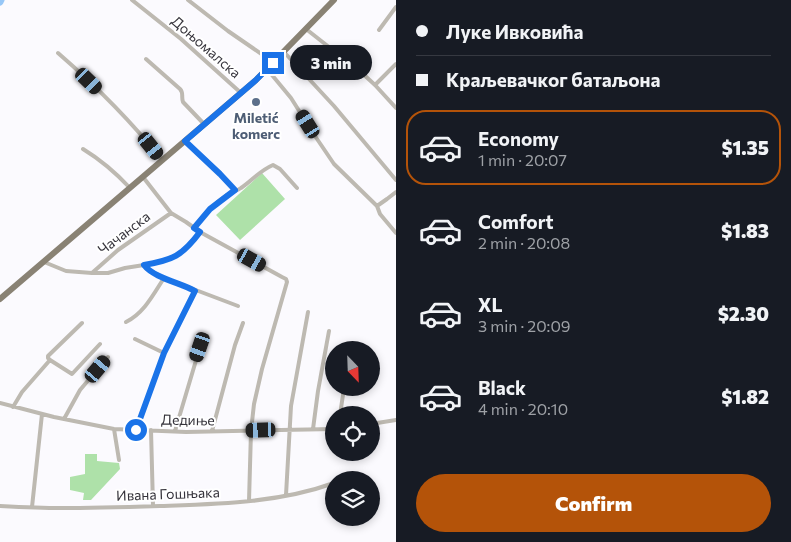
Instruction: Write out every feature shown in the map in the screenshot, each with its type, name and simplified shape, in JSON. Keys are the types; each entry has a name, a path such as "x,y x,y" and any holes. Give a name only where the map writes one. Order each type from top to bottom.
{"main road":[{"path":"0,299 267,69 334,0"}],"street":[{"name":"Доњомалска","path":"132,0 181,39 240,93"},
{"path":"188,0 273,63"},
{"path":"379,30 396,7"},
{"path":"306,29 362,73 396,108"},
{"path":"284,52 334,106 396,180"},
{"path":"58,53 110,101 140,132 162,160"},
{"path":"146,59 180,89 183,94 183,102 204,124"},
{"path":"375,85 396,64"},
{"path":"267,69 291,98 334,164 376,206 380,214 396,233"},
{"path":"185,141 235,190"},
{"path":"83,149 116,174 130,188"},
{"path":"194,228 210,209 235,190 240,189 263,170 273,166 280,169 297,188"},
{"path":"143,177 171,213 200,232 286,279 287,285 262,369 254,404 251,431 249,501"},
{"path":"376,206 396,192"},
{"name":"Чачанска","path":"92,273 118,250 171,213"},
{"path":"44,262 66,271 108,273 160,262 180,254 200,232"},
{"path":"144,265 147,269 164,278 238,306"},
{"path":"126,322 134,318 141,311 164,278"},
{"path":"136,430 164,353 195,291"},
{"path":"286,495 291,406 308,312"},
{"path":"82,323 48,358 72,374 100,344"},
{"path":"212,431 235,344 244,323"},
{"path":"313,429 329,331"},
{"path":"174,431 200,347 207,336"},
{"path":"135,339 164,353"},
{"path":"64,419 80,390 108,357"},
{"path":"13,407 22,392 50,360"},
{"name":"Дедиње","path":"0,403 114,429 251,431 325,429"},
{"path":"32,507 42,414"},
{"path":"380,423 396,420"},
{"path":"114,429 118,460"},
{"path":"151,430 154,506"},
{"name":"Ивана Гошњака","path":"0,506 59,508 197,505 249,501 325,486"}],"green space":[{"path":"262,173 285,199 240,240 216,215"},
{"path":"85,454 97,454 97,461 119,463 120,469 91,500 83,500 84,493 70,490 70,477 85,474"}],"place":[{"name":"Miletić komerc","path":"256,102"}],"route":[{"path":"136,430 164,353 195,291 164,278 147,269 144,265 160,262 180,254 200,232 194,228 210,209 235,190 185,141 273,63"}]}
